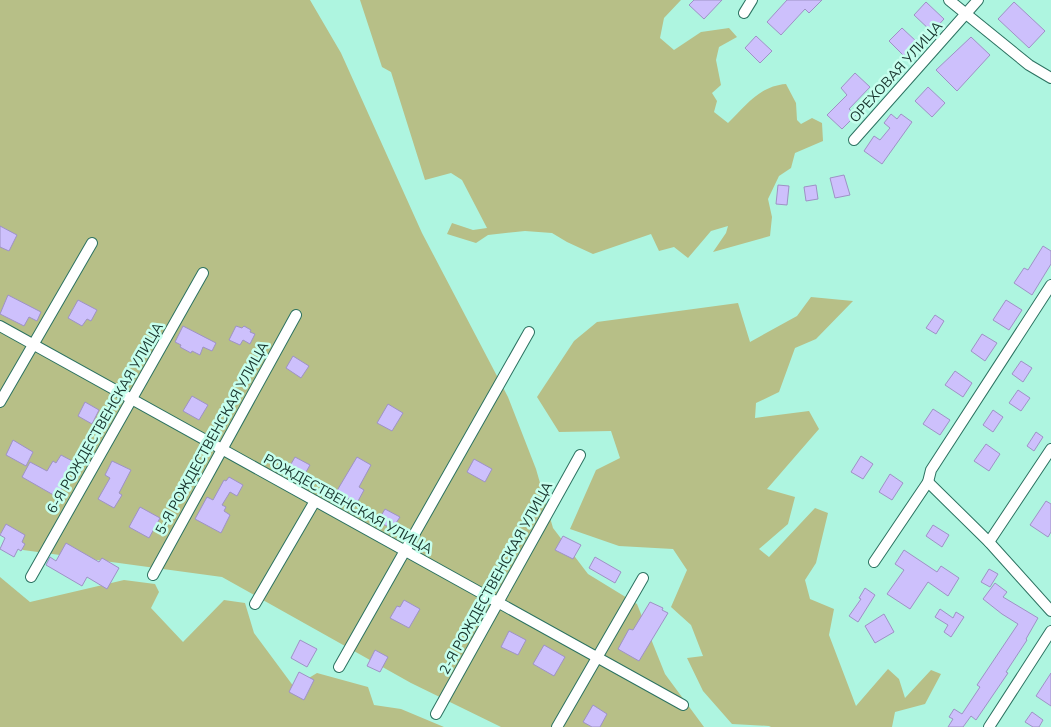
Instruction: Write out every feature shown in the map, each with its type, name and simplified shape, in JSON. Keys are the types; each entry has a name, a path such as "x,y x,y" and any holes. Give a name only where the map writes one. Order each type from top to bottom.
{"street":[{"path":"744,12 752,0"},
{"path":"949,0 1029,65 1051,78"},
{"name":"ОРЕХОВАЯ УЛИЦА","path":"854,140 978,0"},
{"path":"0,402 92,243"},
{"name":"6-Я РОЖДЕСТВЕНСКАЯ УЛИЦА","path":"31,577 203,273"},
{"path":"874,562 928,482 931,470 1051,285"},
{"name":"5-Я РОЖДЕСТВЕНСКАЯ УЛИЦА","path":"153,575 296,315"},
{"name":"РОЖДЕСТВЕНСКАЯ УЛИЦА","path":"0,326 683,705"},
{"path":"339,668 529,332"},
{"path":"990,542 1051,449"},
{"name":"2-Я РОЖДЕСТВЕНСКАЯ УЛИЦА","path":"436,714 580,455"},
{"path":"928,482 990,542 1051,611"},
{"path":"256,604 315,501"},
{"path":"557,727 643,578"},
{"path":"989,727 1051,631"}],"green space":[{"path":"0,0 310,0 341,53 422,233 508,397 536,469 553,528 588,574 637,604 665,674 704,727 501,727 411,683 222,577 23,550 0,533"},
{"path":"360,0 681,0 664,18 660,38 674,50 701,32 729,28 737,37 719,47 716,60 721,85 712,93 717,101 714,112 728,123 761,93 776,86 786,84 796,103 797,120 801,124 812,118 822,123 823,141 795,153 791,168 779,176 768,199 772,217 770,236 713,252 726,233 728,226 711,231 688,258 674,247 659,251 651,234 593,254 552,233 525,231 488,235 476,243 447,234 452,223 473,230 487,228 462,180 451,173 425,180 391,72 382,67"},
{"path":"811,297 853,301 816,339 795,348 779,392 756,403 755,418 809,411 819,429 767,489 795,497 788,524 759,549 769,557 815,508 828,513 816,563 805,580 810,599 834,609 829,635 856,706 888,669 899,679 905,698 931,670 941,674 925,704 895,712 892,727 771,727 732,724 703,691 687,658 703,656 691,625 671,607 687,570 673,549 619,546 570,529 596,470 620,458 611,431 559,432 537,397 574,341 597,322 738,303 750,342 797,316"},
{"path":"0,577 30,602 124,580 155,584 159,592 151,608 183,642 224,600 245,603 254,633 294,687 317,673 368,687 374,705 401,709 444,727 0,727"}],"building":[{"path":"694,0 722,0 704,19 689,5"},
{"path":"787,0 822,0 809,13 805,9 781,35 767,22"},
{"path":"926,2 944,19 932,32 914,15"},
{"path":"1014,2 1045,31 1029,48 998,19"},
{"path":"902,28 917,42 904,56 889,41"},
{"path":"756,36 772,51 760,63 745,48"},
{"path":"971,37 990,55 957,91 936,70"},
{"path":"855,73 870,87 849,109 856,115 842,129 827,115 847,95 841,88"},
{"path":"928,87 945,103 932,117 915,101"},
{"path":"891,114 897,119 901,114 912,122 882,164 864,151 874,136 880,140 890,128 884,123"},
{"path":"844,175 850,195 835,198 830,178"},
{"path":"778,185 789,186 787,205 776,204"},
{"path":"816,185 818,199 806,201 804,187"},
{"path":"0,226 17,235 9,251 0,247"},
{"path":"1043,246 1051,251 1051,264 1032,295 1014,283 1024,268 1028,270"},
{"path":"8,295 41,312 37,321 29,317 24,326 0,314"},
{"path":"78,300 97,310 91,321 87,319 82,326 68,318"},
{"path":"1006,300 1022,310 1009,330 993,320"},
{"path":"935,315 944,321 936,334 926,328"},
{"path":"183,326 216,343 212,351 203,347 200,355 180,347 181,345 175,342"},
{"path":"236,326 242,328 244,326 255,334 250,344 243,340 240,345 229,340"},
{"path":"982,334 997,343 985,361 971,351"},
{"path":"293,356 309,366 301,378 286,368"},
{"path":"1021,361 1032,368 1023,382 1012,374"},
{"path":"955,371 972,383 963,397 945,385"},
{"path":"1018,390 1030,398 1021,411 1009,403"},
{"path":"192,396 208,405 199,420 183,411"},
{"path":"85,402 99,410 92,424 78,416"},
{"path":"388,404 403,413 392,431 377,423"},
{"path":"933,409 950,420 940,435 923,424"},
{"path":"993,410 1003,417 993,432 983,425"},
{"path":"1036,432 1043,437 1034,451 1027,446"},
{"path":"13,440 33,452 26,466 6,455"},
{"path":"986,444 1000,454 989,471 974,461"},
{"path":"61,455 78,464 73,472 71,471 57,497 22,477 30,462 47,471 53,461 56,463"},
{"path":"861,456 873,464 863,479 851,472"},
{"path":"295,457 310,465 302,479 287,471"},
{"path":"357,457 371,465 359,487 364,490 357,503 349,498 347,501 335,494"},
{"path":"474,459 492,469 485,482 467,472"},
{"path":"112,461 131,470 119,493 122,495 114,508 98,499 110,478 105,475"},
{"path":"890,474 903,483 892,500 879,492"},
{"path":"229,477 243,485 237,496 230,492 222,505 226,507 224,511 230,515 221,533 195,519 207,497 213,500 224,480 226,481"},
{"path":"1046,501 1051,504 1051,532 1048,537 1030,525"},
{"path":"140,507 160,518 149,538 129,527"},
{"path":"385,509 400,517 392,529 378,521"},
{"path":"6,524 25,535 22,542 25,544 21,551 18,549 14,557 0,549 5,538 0,535"},
{"path":"933,525 949,535 942,547 926,536"},
{"path":"563,536 581,545 573,559 555,550"},
{"path":"66,543 99,562 102,558 119,568 107,589 87,577 82,586 46,565 50,557 56,561"},
{"path":"904,550 937,572 941,566 959,578 948,596 928,582 910,609 887,594 904,570 895,564"},
{"path":"595,557 621,572 615,583 589,568"},
{"path":"989,569 998,574 990,587 981,582"},
{"path":"995,583 1007,592 1003,597 1038,618 1027,640 1006,672 1008,673 976,720 971,716 963,727 948,727 953,719 949,717 954,709 962,714 980,687 977,685 1018,624 983,599"},
{"path":"865,588 875,595 858,622 849,616 861,599 859,598"},
{"path":"404,600 420,609 409,628 390,618 397,606 400,607"},
{"path":"650,602 663,608 662,610 668,613 639,661 618,649 629,629 633,630"},
{"path":"940,609 953,618 956,612 964,617 951,637 944,632 948,625 935,617"},
{"path":"884,614 894,632 875,643 865,626"},
{"path":"509,631 526,640 518,655 501,647"},
{"path":"300,640 317,649 307,667 291,658"},
{"path":"544,645 565,657 554,676 533,664"},
{"path":"375,650 388,657 380,672 367,666"},
{"path":"299,672 314,680 304,700 289,692"},
{"path":"1051,673 1051,706 1036,696"},
{"path":"593,705 607,714 600,727 592,727 583,722"},
{"path":"1032,712 1043,720 1039,727 1033,727 1025,722"}]}
